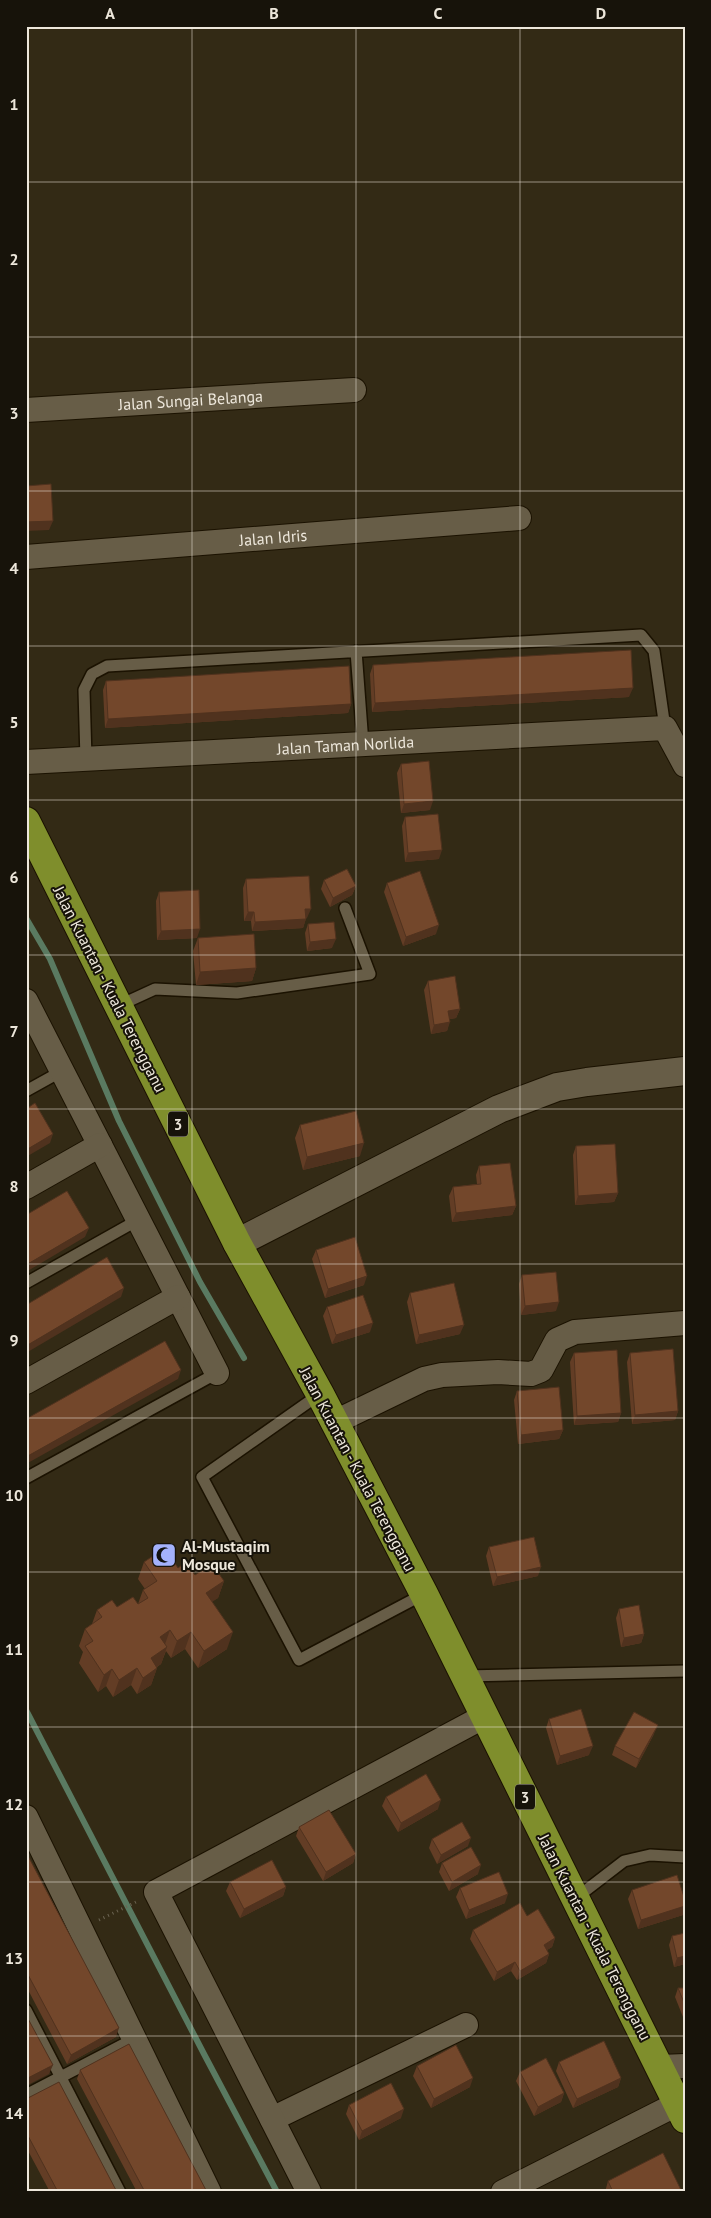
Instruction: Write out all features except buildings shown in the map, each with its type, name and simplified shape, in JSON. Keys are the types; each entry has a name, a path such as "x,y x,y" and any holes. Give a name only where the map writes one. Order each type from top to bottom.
{"highway":[{"name":"Jalan Kuantan - Kuala Terengganu","path":"29,835 118,1006 237,1243 335,1422 424,1594 576,1898 672,2066 681,2112"}],"street":[{"name":"Jalan Sungai Belanga","path":"26,410 354,390"},
{"name":"Jalan Idris","path":"26,557 519,518"},
{"name":"Jalan Taman Norlida","path":"26,762 665,728"},
{"path":"665,728 685,765"},
{"path":"26,1001 217,1373"},
{"path":"237,1243 499,1109 557,1087 685,1071"},
{"path":"26,1186 100,1145"},
{"path":"26,1382 178,1297"},
{"path":"335,1422 424,1379 498,1372 531,1374 542,1370 557,1340 575,1332 685,1323"},
{"path":"309,2192 156,1892 485,1716"},
{"path":"26,1817 32,1842 80,1929 209,2192"},
{"path":"272,2119 466,2025"},
{"path":"503,2192 681,2112"}],"lane":[{"path":"86,759 84,690 92,674 107,666 356,650 641,635 654,651 665,728"},
{"path":"356,650 363,744"},
{"path":"118,1006 155,990 237,993 370,974 345,908"},
{"path":"26,1091 62,1070"},
{"path":"26,1283 138,1220"},
{"path":"26,1478 217,1373"},
{"path":"320,1394 202,1477 299,1660 424,1594"},
{"path":"465,1676 685,1671"},
{"path":"576,1898 624,1861 650,1855 685,1857"},
{"path":"26,2010 120,2192"},
{"path":"26,2095 134,2039"}],"path":[{"path":"80,1929 156,1892"}],"waterway":[{"path":"26,918 50,959 119,1121 200,1282 244,1358"},
{"path":"26,1710 277,2192"}],"place":[{"name":"Al-Mustaqim Mosque","path":"164,1555"}]}
